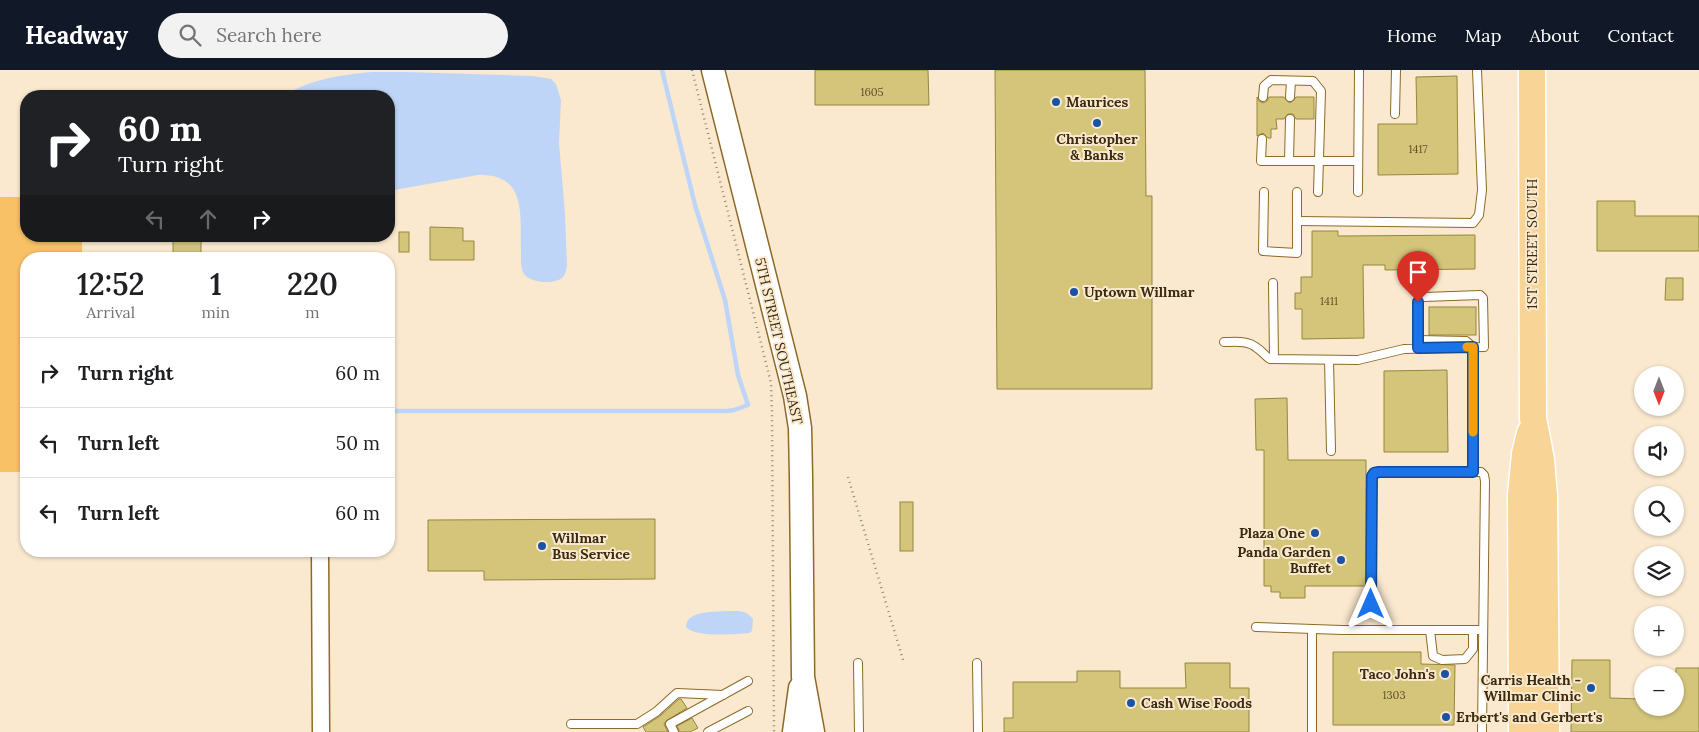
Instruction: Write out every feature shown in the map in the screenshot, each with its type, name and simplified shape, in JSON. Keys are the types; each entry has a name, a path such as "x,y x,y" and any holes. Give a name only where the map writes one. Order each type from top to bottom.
{"main road":[{"name":"1ST STREET SOUTH","path":"1532,70 1533,418 1541,460 1544,496 1546,732"},
{"name":"1ST STREET SOUTH","path":"1522,732 1521,495 1525,454 1533,418"}],"street":[{"name":"5TH STREET SOUTHEAST","path":"713,70 795,396 799,419 803,677 813,732"},
{"path":"320,557 321,732"},
{"name":"5TH STREET SOUTHEAST","path":"794,732 803,677"}],"lane":[{"path":"1358,192 1359,70"},
{"path":"1395,114 1396,70"},
{"path":"1297,222 1473,223 1479,215 1482,190 1477,70"},
{"path":"1263,97 1264,86 1271,80 1313,81 1321,91 1318,192"},
{"path":"1290,97 1291,81"},
{"path":"1288,161 1290,119"},
{"path":"1262,139 1261,161 1358,161"},
{"path":"1264,192 1263,251 1297,253 1297,192"},
{"path":"1273,283 1274,359"},
{"path":"1224,342 1250,344 1258,348 1265,356 1274,359 1358,360 1418,344 1484,347 1483,298 1480,296 1419,298 1418,344"},
{"path":"1473,347 1473,472"},
{"path":"1330,360 1331,451"},
{"path":"1371,604 1372,476 1374,473 1480,472 1484,475 1482,732"},
{"path":"1256,626 1312,629 1483,630"},
{"path":"1312,629 1312,732"},
{"path":"1430,630 1433,656 1442,660 1465,659 1473,649 1473,630"},
{"path":"858,663 859,732"},
{"path":"977,663 978,732"},
{"path":"674,732 670,724 748,682"},
{"path":"571,724 637,724 656,712 677,693 723,695"},
{"path":"708,732 748,711"}],"path":[{"path":"692,70 770,383 772,424 774,732"},
{"path":"848,477 904,663"}],"shaded area":[{"path":"0,197 20,197 20,242 82,242 82,252 20,252 20,472 0,472"}],"water":[{"path":"372,72 406,72 533,76 551,79 556,84 561,100 559,143 567,266 563,277 560,280 543,282 527,277 524,274 521,263 521,224 518,199 513,189 505,181 494,176 478,175 395,190 395,90 294,90 326,79"},
{"path":"728,611 748,614 753,619 752,631 735,634 706,634 698,633 686,627 687,621 696,615"}],"building":[{"path":"815,70 928,70 929,105 815,105"},
{"name":"Uptown Willmar","path":"995,70 1145,70 1146,196 1152,196 1152,389 997,389"},
{"path":"1457,76 1458,174 1378,175 1378,124 1417,124 1416,77"},
{"path":"1257,97 1263,103 1269,97 1284,97 1290,103 1296,97 1314,97 1314,119 1296,119 1293,114 1288,114 1284,119 1276,119 1277,129 1271,129 1271,138 1268,138 1263,133 1257,136"},
{"path":"1597,201 1635,201 1635,216 1699,216 1699,251 1597,251"},
{"path":"430,227 463,228 463,241 474,241 474,260 430,260"},
{"path":"1312,231 1338,231 1338,236 1475,235 1475,269 1385,270 1385,265 1363,265 1364,338 1302,339 1302,309 1295,309 1295,293 1301,293 1301,277 1312,277"},
{"path":"399,232 409,232 409,252 399,252"},
{"path":"173,242 201,242 201,252 173,252"},
{"path":"1666,278 1683,278 1683,300 1665,300"},
{"path":"1429,307 1476,307 1476,335 1429,335"},
{"path":"1447,370 1448,452 1384,452 1384,371"},
{"name":"Plaza One","path":"1287,398 1288,460 1366,460 1366,586 1305,586 1305,598 1280,598 1280,592 1271,592 1271,586 1264,586 1264,450 1256,450 1255,399"},
{"path":"900,502 913,502 913,551 900,551"},
{"name":"Willmar Bus Service","path":"655,519 655,579 484,580 484,571 428,571 428,520"},
{"path":"1333,652 1421,652 1421,664 1455,665 1454,725 1333,725"},
{"name":"Carris Health - Willmar Clinic","path":"1572,660 1610,660 1610,698 1634,699 1634,716 1684,716 1684,668 1699,668 1699,732 1571,732"},
{"name":"Cash Wise Foods","path":"1185,663 1230,663 1230,688 1249,688 1249,732 1004,732 1004,718 1013,718 1013,682 1077,682 1077,671 1120,671 1120,688 1186,688"},
{"path":"679,699 687,708 666,721 664,724 668,732 646,732 643,727 660,716"},
{"path":"692,718 698,728 690,732 680,732 677,726"}],"waterway":[{"path":"395,411 727,411 748,405 738,375 725,300 695,205 662,70"}],"slow traffic":[{"path":"1467,347 1473,347 1473,432"}],"place":[{"name":"Maurices","path":"1056,102"},
{"name":"Christopher & Banks","path":"1097,123"},
{"name":"Uptown Willmar","path":"1074,292"},
{"name":"Plaza One","path":"1315,533"},
{"name":"Willmar Bus Service","path":"542,546"},
{"name":"Panda Garden Buffet","path":"1341,560"},
{"name":"Taco John's","path":"1445,674"},
{"name":"Carris Health - Willmar Clinic","path":"1591,688"},
{"name":"Cash Wise Foods","path":"1131,703"},
{"name":"Erbert's and Gerbert's","path":"1446,717"}],"route":[{"path":"1371,604 1372,476 1374,473 1473,472 1473,347 1418,348 1418,302"}]}
